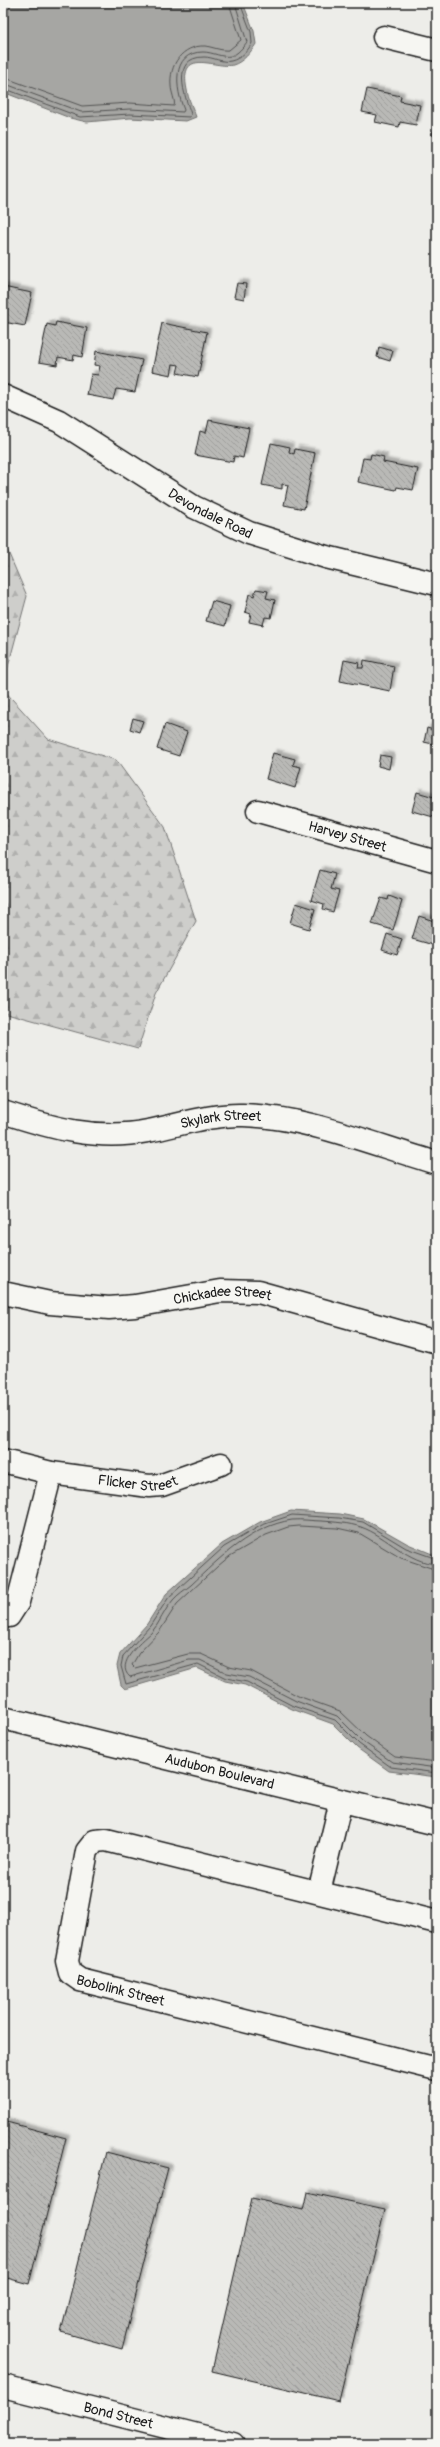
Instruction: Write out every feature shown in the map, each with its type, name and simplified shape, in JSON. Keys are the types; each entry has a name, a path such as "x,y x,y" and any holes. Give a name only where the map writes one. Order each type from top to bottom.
{"street":[{"path":"384,37 437,50"},
{"name":"Devondale Road","path":"3,396 59,421 194,507 249,533 326,557 437,584"},
{"name":"Harvey Street","path":"258,811 437,861"},
{"name":"Skylark Street","path":"3,1112 69,1131 105,1136 149,1131 185,1121 212,1117 258,1116 312,1126 437,1163"},
{"name":"Chickadee Street","path":"3,1293 50,1303 109,1308 135,1306 220,1291 258,1292 437,1342"},
{"name":"Flicker Street","path":"3,1461 51,1472 149,1486 162,1485 221,1464"},
{"path":"3,1617 9,1616 18,1602 51,1472"},
{"name":"Audubon Boulevard","path":"3,1718 437,1824"},
{"path":"319,1892 341,1801"},
{"name":"Bobolink Street","path":"437,1922 106,1840 95,1841 87,1851 66,1961 70,1973 80,1980 437,2069"},
{"name":"Bond Street","path":"3,2386 233,2444"}],"green space":[{"path":"3,540 27,596 3,685"},
{"path":"3,689 48,739 116,760 165,827 196,921 156,993 138,1049 3,1012"}],"water":[{"path":"3,3 243,3 254,31 256,44 237,64 225,65 200,62 193,64 188,68 186,76 189,100 196,117 186,121 130,118 87,122 70,118 3,92"},
{"path":"291,1511 340,1514 364,1519 408,1544 437,1556 437,1777 389,1771 357,1748 333,1724 292,1709 245,1685 225,1681 197,1668 125,1689 121,1685 117,1666 120,1654 147,1624 166,1594 222,1544 260,1522"}],"building":[{"path":"367,89 401,96 400,101 420,105 416,125 400,122 399,127 375,122 377,115 362,112"},
{"path":"437,115 437,136 432,135"},
{"path":"237,283 246,284 244,299 234,297"},
{"path":"3,287 32,293 25,326 3,322"},
{"path":"56,322 87,328 82,357 74,355 73,360 58,357 57,365 39,362 47,324 55,326"},
{"path":"162,323 207,332 198,377 177,373 179,365 173,364 171,375 152,371"},
{"path":"379,347 393,351 390,361 377,357"},
{"path":"96,351 142,360 135,392 116,389 113,400 87,395 91,374 98,375 100,366 94,365"},
{"path":"209,420 249,428 243,458 234,456 233,462 195,455 200,431 206,433"},
{"path":"271,443 290,447 289,452 294,454 295,449 315,453 304,509 284,505 288,485 282,484 282,489 262,485"},
{"path":"371,454 384,457 383,462 418,469 413,490 397,487 396,490 358,482 363,458 370,459"},
{"path":"256,589 268,591 266,598 275,600 271,618 265,617 263,625 249,622 251,614 245,612 249,594 254,596"},
{"path":"212,601 230,606 225,626 206,621"},
{"path":"344,660 359,663 358,668 363,668 364,660 394,666 390,691 340,681"},
{"path":"133,718 143,721 139,732 130,729"},
{"path":"165,724 187,732 179,756 157,749"},
{"path":"427,728 437,731 437,745 424,742"},
{"path":"273,753 295,759 293,765 301,767 295,788 266,779"},
{"path":"380,755 391,757 389,769 378,766"},
{"path":"437,784 437,818 412,811 417,792 434,797"},
{"path":"320,870 335,874 331,889 339,891 333,912 323,909 324,904 311,900"},
{"path":"389,896 402,901 393,930 372,924 381,898 388,900"},
{"path":"296,903 315,909 309,929 290,923"},
{"path":"419,916 437,922 437,946 412,939"},
{"path":"387,934 402,939 397,955 382,950"},
{"path":"3,2121 66,2138 29,2284 3,2277"},
{"path":"106,2152 168,2168 122,2349 61,2332"},
{"path":"307,2192 385,2209 339,2401 212,2371 252,2198 303,2210"}]}
